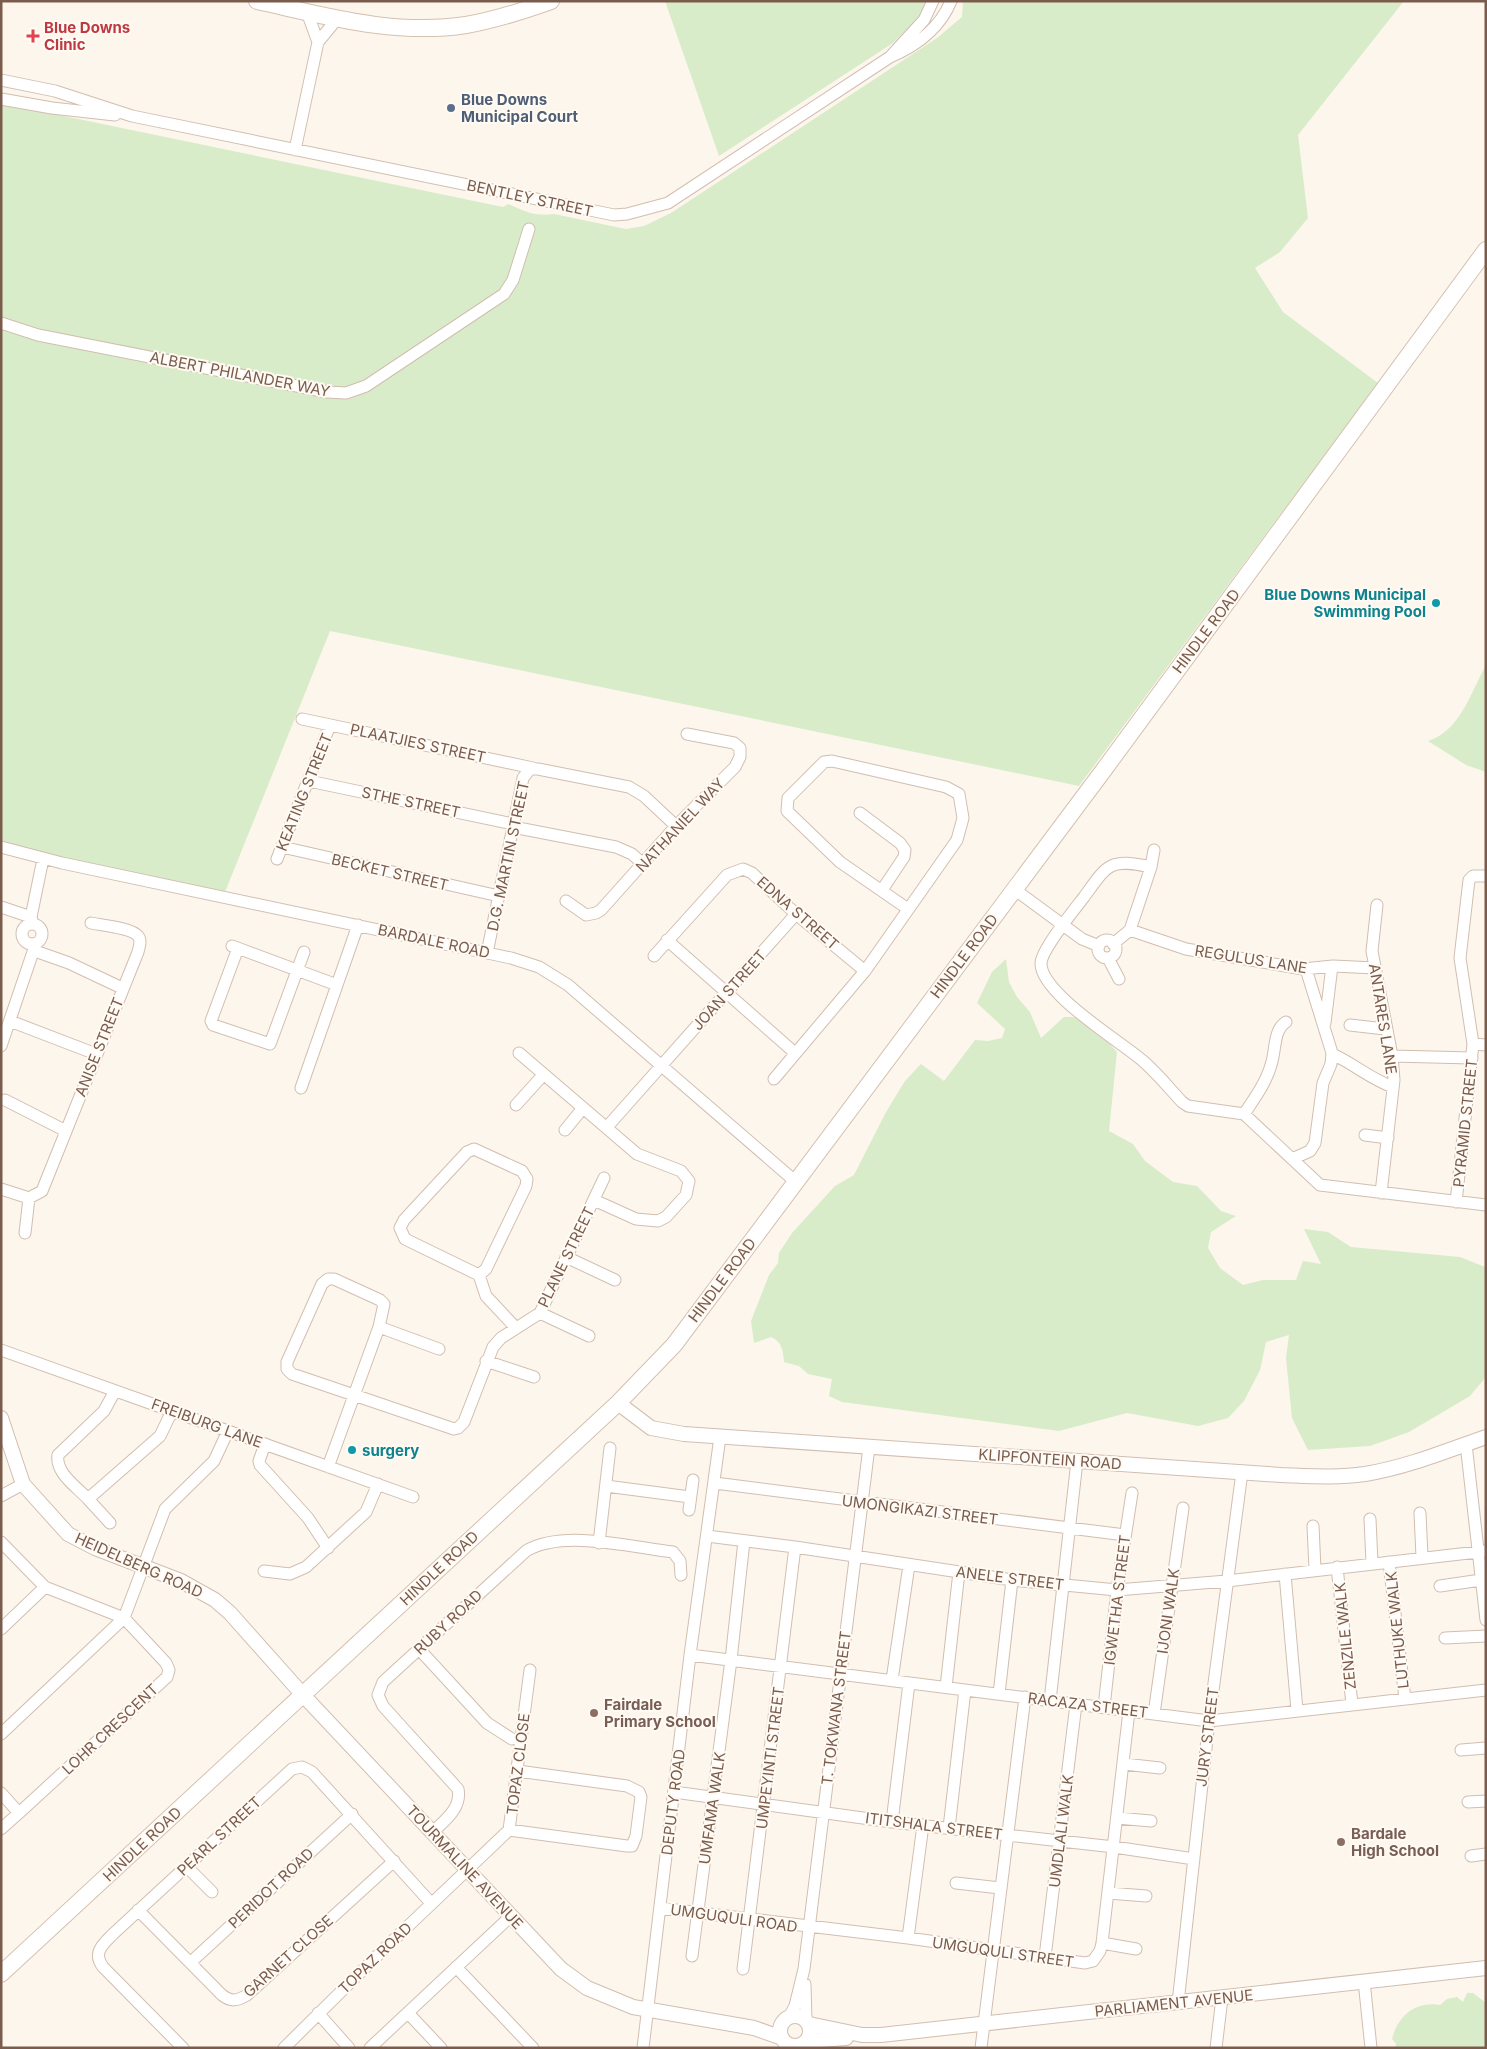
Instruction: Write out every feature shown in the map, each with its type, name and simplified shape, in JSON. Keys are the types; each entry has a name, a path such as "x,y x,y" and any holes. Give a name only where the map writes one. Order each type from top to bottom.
{"main road":[{"path":"257,1 384,27 440,28 485,21 551,1"},
{"path":"294,1 391,20 422,21 463,18 527,1"},
{"name":"HINDLE ROAD","path":"1,1974 618,1403 674,1344 1320,477 1340,447 1486,250"},
{"name":"HINDLE ROAD","path":"1320,477 1378,409 1486,268"}],"street":[{"name":"BENTLEY STREET","path":"890,58 924,20 933,1"},
{"name":"BENTLEY STREET","path":"1,99 52,108 132,116 614,215 627,214 668,204 890,58 909,49 935,27 950,1"},
{"path":"308,12 318,42"},
{"path":"295,150 318,42 338,19"},
{"name":"BENTLEY STREET","path":"1,80 55,91 132,116"},
{"path":"52,108 55,91"},
{"name":"ALBERT PHILANDER WAY","path":"1,323 38,335 327,392 346,393 366,386 504,294 512,280 529,229"},
{"name":"PLAATJIES STREET","path":"302,719 629,787 644,796 676,826"},
{"name":"KEATING STREET","path":"277,859 330,725"},
{"name":"NATHANIEL WAY","path":"566,901 586,915 596,914 676,826 735,766 741,752 740,748 728,741 687,734"},
{"path":"774,1079 865,971 957,840 962,818 959,794 946,786 832,760 824,762 788,798 787,811 840,862 908,909"},
{"name":"D.G. MARTIN STREET","path":"487,952 523,778 536,768"},
{"name":"STHE STREET","path":"309,781 616,847 632,854 643,864"},
{"path":"860,813 900,843 905,850 904,857 882,890"},
{"name":"BARDALE ROAD","path":"1,847 43,859 487,952 525,962 552,974 796,1182"},
{"name":"BECKET STREET","path":"282,847 499,896"},
{"path":"1108,958 1114,953 1114,944 1130,930 1151,867 1154,850"},
{"path":"43,859 32,920 24,928 22,934 27,943 122,988"},
{"path":"1151,867 1133,863 1109,865 1063,925 1041,962 1042,973 1053,989 1078,1012 1142,1060 1184,1104 1244,1114 1320,1185 1486,1205"},
{"name":"EDNA STREET","path":"654,956 727,875 737,869 752,873 796,914 865,971"},
{"name":"PYRAMID STREET","path":"1456,1202 1473,1044 1460,951 1468,883 1471,877 1482,876"},
{"path":"1014,889 1082,939 1099,946"},
{"name":"ANTARES LANE","path":"1377,905 1372,942 1385,1029 1392,1056 1393,1087 1381,1193"},
{"path":"1,907 32,920"},
{"name":"JOAN STREET","path":"607,1128 796,914"},
{"name":"ANISE STREET","path":"29,1198 39,1194 43,1189 138,952 139,937 130,931 90,923"},
{"path":"301,1088 358,925"},
{"name":"REGULUS LANE","path":"1130,930 1186,949 1306,969 1332,966 1375,968"},
{"path":"667,940 728,991 795,1053"},
{"path":"1099,946 1104,941 1114,944"},
{"path":"1099,946 1100,954 1108,958 1119,979"},
{"path":"1,1046 36,947"},
{"path":"304,952 298,971 270,1044 213,1025 211,1021 235,947 298,971 337,985"},
{"path":"1324,1025 1332,966"},
{"path":"1292,1159 1310,1151 1315,1143 1322,1083 1332,1054 1306,969"},
{"path":"10,1021 96,1054"},
{"path":"1244,1114 1270,1068 1277,1033 1286,1022"},
{"path":"1350,1025 1385,1029"},
{"name":"PYRAMID STREET","path":"1473,1044 1486,1045"},
{"path":"519,1053 607,1128"},
{"path":"1332,1054 1342,1058 1372,1079 1393,1087"},
{"path":"1392,1056 1472,1058"},
{"path":"516,1105 544,1074"},
{"path":"5,1100 66,1131"},
{"path":"565,1130 584,1108"},
{"name":"PLANE STREET","path":"594,1200 636,1219 658,1221 666,1217 686,1195 689,1186 687,1177 681,1171 637,1154 607,1128"},
{"path":"1365,1135 1388,1138"},
{"path":"479,1275 486,1269 526,1186 527,1179 522,1171 474,1149 467,1152 404,1220 400,1228 405,1239 479,1275 484,1291 490,1301 516,1328"},
{"name":"PLANE STREET","path":"353,1396 456,1429 464,1422 486,1361 496,1343 540,1313 604,1178"},
{"path":"1,1189 29,1198 25,1233"},
{"path":"566,1257 615,1280"},
{"path":"328,1466 379,1327 384,1304 334,1279 328,1279 322,1284 287,1362 287,1369 292,1374 353,1396"},
{"path":"540,1313 589,1336"},
{"path":"379,1327 439,1349"},
{"name":"FREIBURG LANE","path":"1,1350 413,1497"},
{"path":"486,1361 534,1378"},
{"path":"110,1523 61,1470 58,1464 58,1455 104,1411 115,1390"},
{"name":"KLIPFONTEIN ROAD","path":"618,1403 651,1428 664,1432 1242,1472 1334,1476 1364,1474 1424,1459 1486,1437"},
{"path":"88,1499 154,1442 166,1426 172,1411"},
{"name":"HEIDELBERG ROAD","path":"1,1418 23,1484 68,1534 95,1548 196,1588 223,1606 303,1695"},
{"path":"1,1734 124,1618 165,1509 217,1458 228,1431"},
{"name":"DEPUTY ROAD","path":"644,2048 690,1655 720,1437"},
{"path":"264,1444 259,1461 260,1466 308,1518 328,1548"},
{"path":"1466,1444 1482,1551 1481,1580 1486,1620"},
{"name":"T. TOKWANA STREET","path":"787,2019 795,2006 804,1970 869,1446"},
{"path":"599,1543 610,1448"},
{"path":"1050,1700 1077,1461"},
{"name":"JURY STREET","path":"1178,2003 1209,1721 1242,1472"},
{"path":"689,1510 693,1480"},
{"name":"UMONGIKAZI STREET","path":"715,1483 1069,1529 1125,1534"},
{"path":"1,1496 23,1484"},
{"path":"264,1570 296,1573 328,1548 367,1510 378,1484"},
{"path":"606,1486 690,1497"},
{"name":"IGWETHA STREET","path":"1104,1707 1117,1590 1132,1493"},
{"name":"IJONI WALK","path":"1154,1714 1183,1508"},
{"path":"1420,1513 1422,1556"},
{"path":"1370,1520 1372,1563"},
{"path":"1314,1526 1315,1569"},
{"name":"ANELE STREET","path":"706,1536 794,1546 1012,1580 1117,1590 1227,1581 1315,1569 1390,1562 1422,1556 1482,1551"},
{"name":"RUBY ROAD","path":"432,1832 456,1809 460,1799 458,1789 383,1706 378,1696 383,1682 526,1551 550,1541 599,1543 672,1552 680,1561 681,1575"},
{"name":"UMFAMA WALK","path":"692,1956 731,1660 744,1541"},
{"path":"1,1542 45,1587 124,1618"},
{"name":"UMPEYINTI STREET","path":"743,1969 794,1546"},
{"name":"LUTHUKE WALK","path":"1390,1562 1405,1698"},
{"path":"892,1680 909,1565"},
{"name":"ZENZILE WALK","path":"1337,1567 1352,1704"},
{"path":"946,1687 960,1572"},
{"path":"1285,1574 1298,1710"},
{"path":"999,1694 1012,1580"},
{"path":"1440,1586 1481,1580"},
{"path":"1,1629 45,1587"},
{"name":"LOHR CRESCENT","path":"1,1829 167,1677 169,1670 166,1663 124,1618"},
{"path":"1445,1638 1486,1636"},
{"path":"419,1649 487,1723 512,1739"},
{"name":"RACAZA STREET","path":"690,1655 1209,1721 1486,1690"},
{"name":"TOPAZ CLOSE","path":"468,1870 509,1830 530,1670"},
{"path":"892,1822 909,1682"},
{"path":"949,1828 965,1690"},
{"name":"TOURMALINE AVENUE","path":"303,1695 545,1954 587,1988 614,2000 648,2011"},
{"path":"981,2048 1024,1697"},
{"name":"UMDLALI WALK","path":"1045,1957 1076,1704"},
{"path":"1129,1711 1102,1944 1136,1949"},
{"path":"1461,1750 1486,1748"},
{"path":"1124,1764 1160,1768"},
{"name":"PEARL STREET","path":"182,2048 103,1967 98,1958 101,1946 272,1786 296,1767 302,1767 312,1772 352,1814 431,1904"},
{"path":"509,1830 632,1846 636,1836 641,1797 639,1792 627,1786 518,1771"},
{"name":"ITITSHALA STREET","path":"674,1792 892,1822 1114,1847 1194,1859"},
{"path":"1,1793 19,1813"},
{"path":"1468,1802 1486,1801"},
{"name":"PERIDOT ROAD","path":"190,1962 352,1814"},
{"path":"1117,1818 1151,1820"},
{"path":"908,1938 922,1825"},
{"path":"1471,1856 1486,1854"},
{"name":"GARNET CLOSE","path":"138,1910 226,1998 232,2000 240,1999 394,1861"},
{"path":"186,1866 212,1892"},
{"name":"TOPAZ ROAD","path":"284,2048 318,2013 468,1870"},
{"path":"956,1883 1000,1888"},
{"path":"1108,1893 1146,1896"},
{"name":"UMGUQULI ROAD","path":"660,1908 809,1928"},
{"path":"370,2048 511,1916"},
{"name":"UMGUQULI STREET","path":"809,1928 908,1938 1085,1963 1092,1961 1097,1956 1102,1944"},
{"path":"456,1967 533,2048"},
{"name":"PARLIAMENT AVENUE","path":"803,2044 862,2035 985,2024 1486,1968"},
{"name":"T. TOKWANA STREET","path":"804,1970 807,2022"},
{"path":"1364,1981 1371,2048"},
{"path":"1216,2048 1222,1998"},
{"path":"648,2011 719,2021 764,2031 793,2046 803,2044 810,2035 807,2022 798,2016 766,2022 719,2021"},
{"path":"318,2013 349,2048"},
{"path":"408,2013 441,2048"},
{"path":"784,2042 780,2029 787,2019"},
{"name":"PARLIAMENT AVENUE","path":"807,2022 862,2035"}],"green space":[{"path":"665,1 928,1 919,18 893,43 719,156"},
{"path":"963,1 1404,1 1298,135 1308,218 1280,252 1255,268 1283,312 1378,383 1079,786 330,631 225,892 34,852 1,840 1,103 503,207 508,204 536,214 554,214 626,229 644,226 671,213 937,38 962,17"},
{"path":"1486,665 1486,772 1466,765 1428,741 1439,736 1456,720"},
{"path":"1006,959 1009,982 1017,997 1030,1012 1041,1038 1064,1017 1087,1017 1117,1052 1109,1131 1133,1144 1145,1161 1173,1182 1197,1186 1221,1211 1236,1216 1211,1232 1208,1248 1220,1268 1243,1285 1263,1280 1296,1280 1303,1261 1321,1264 1304,1229 1328,1232 1351,1247 1460,1257 1485,1267 1485,1378 1470,1396 1409,1432 1370,1446 1308,1450 1292,1418 1286,1358 1289,1335 1266,1342 1260,1370 1244,1401 1228,1418 1198,1426 1127,1413 1059,1431 842,1402 829,1396 832,1379 808,1374 799,1366 784,1362 778,1341 771,1337 754,1343 751,1321 769,1275 778,1263 779,1253 792,1233 835,1186 854,1175 886,1112 905,1081 921,1064 944,1081 975,1040 988,1041 1002,1038 1005,1029 977,1003 992,972"},
{"path":"1467,1993 1473,1993 1486,2003 1486,2048 1395,2048 1396,2044 1392,2039 1395,2031 1403,2017 1409,2012 1423,2005 1440,2005 1447,1999 1457,1997 1463,2002"}],"place":[{"name":"Blue Downs Clinic","path":"33,36"},
{"name":"Blue Downs Municipal Court","path":"451,108"},
{"name":"Blue Downs Municipal Swimming Pool","path":"1436,603"},
{"name":"surgery","path":"352,1450"},
{"name":"Fairdale Primary School","path":"594,1713"},
{"name":"Bardale High School","path":"1341,1842"}]}
